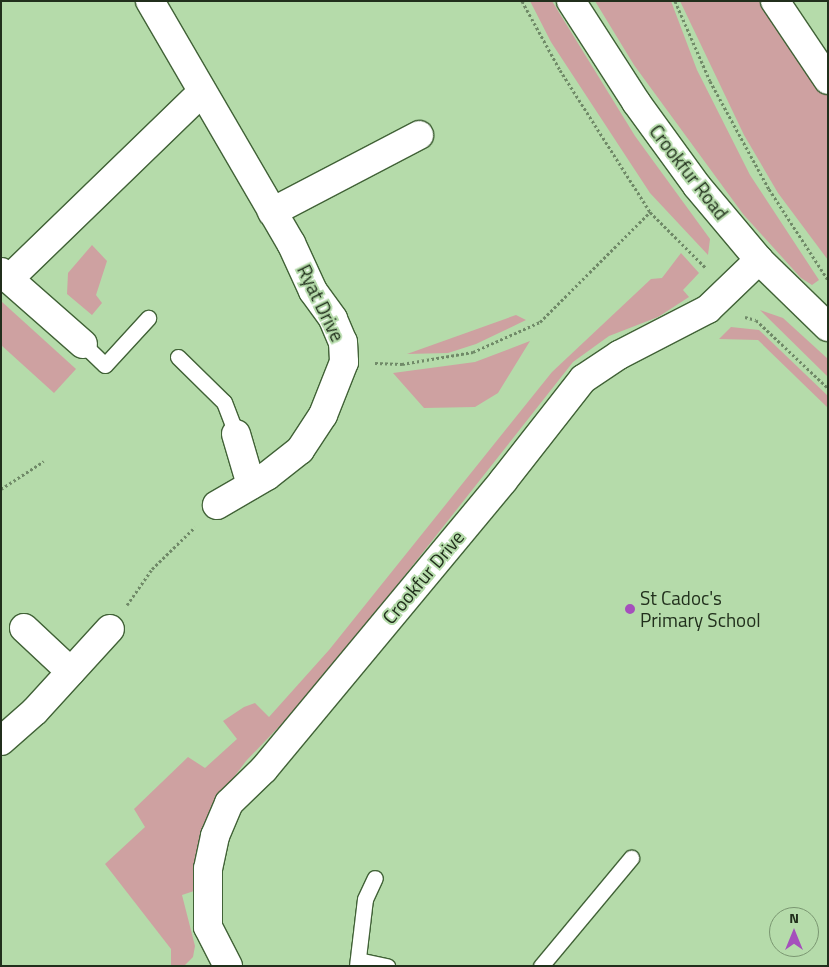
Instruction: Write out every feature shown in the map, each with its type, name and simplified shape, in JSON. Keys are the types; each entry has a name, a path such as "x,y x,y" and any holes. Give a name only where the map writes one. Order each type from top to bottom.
{"street":[{"name":"Ryat Drive","path":"150,1 201,93 291,243 313,291 333,320 343,342 344,362 323,415 300,450 251,485 216,505"},
{"name":"Crookfur Road","path":"571,1 653,125 697,186 760,260 828,327"},
{"path":"774,1 828,80"},
{"path":"83,344 5,276 201,93"},
{"path":"272,212 419,135"},
{"name":"Crookfur Drive","path":"228,966 208,927 208,868 215,836 229,803 264,769 503,481 583,379 619,355 708,309 760,260"},
{"path":"236,434 251,485"},
{"path":"24,628 71,672"},
{"path":"1,740 71,672 110,629"}],"lane":[{"path":"83,344 105,365 148,318"},
{"path":"178,357 224,402 236,434"},
{"path":"541,966 631,858"},
{"path":"375,878 365,899 358,963 387,966"}],"path":[{"path":"522,1 560,70 650,212 707,270 693,288 708,309"},
{"path":"675,1 710,81 769,189 828,280"},
{"path":"344,362 402,364 473,352 540,322 650,212"},
{"path":"742,317 756,320 828,388"},
{"path":"1,489 44,461"},
{"path":"110,629 152,569 216,505"}],"shaded area":[{"path":"530,1 552,1 635,136 710,239 708,255 650,193 551,42"},
{"path":"595,1 671,1 697,70 750,175 819,280 812,285 801,278 743,214 634,65"},
{"path":"680,1 760,1 828,94 828,260 778,193 744,135"},
{"path":"92,245 107,261 96,295 102,303 92,315 67,294 68,273"},
{"path":"681,253 699,273 683,290 689,297 658,317 609,336 573,362 316,688 246,761 219,797 202,831 194,869 194,891 182,895 195,946 193,957 184,966 171,966 171,949 105,864 145,827 134,809 188,757 205,768 237,739 223,721 244,707 255,703 269,717 329,650 552,372 651,279 662,278"},
{"path":"1,301 76,369 54,393 1,345"},
{"path":"760,310 783,318 828,359 828,377"},
{"path":"516,315 526,320 476,344 448,353 407,354"},
{"path":"731,327 759,330 828,396 828,408 758,340 719,339"},
{"path":"530,341 498,393 475,407 424,408 393,373 475,362"}],"place":[{"name":"St Cadoc's Primary School","path":"630,609"}]}
